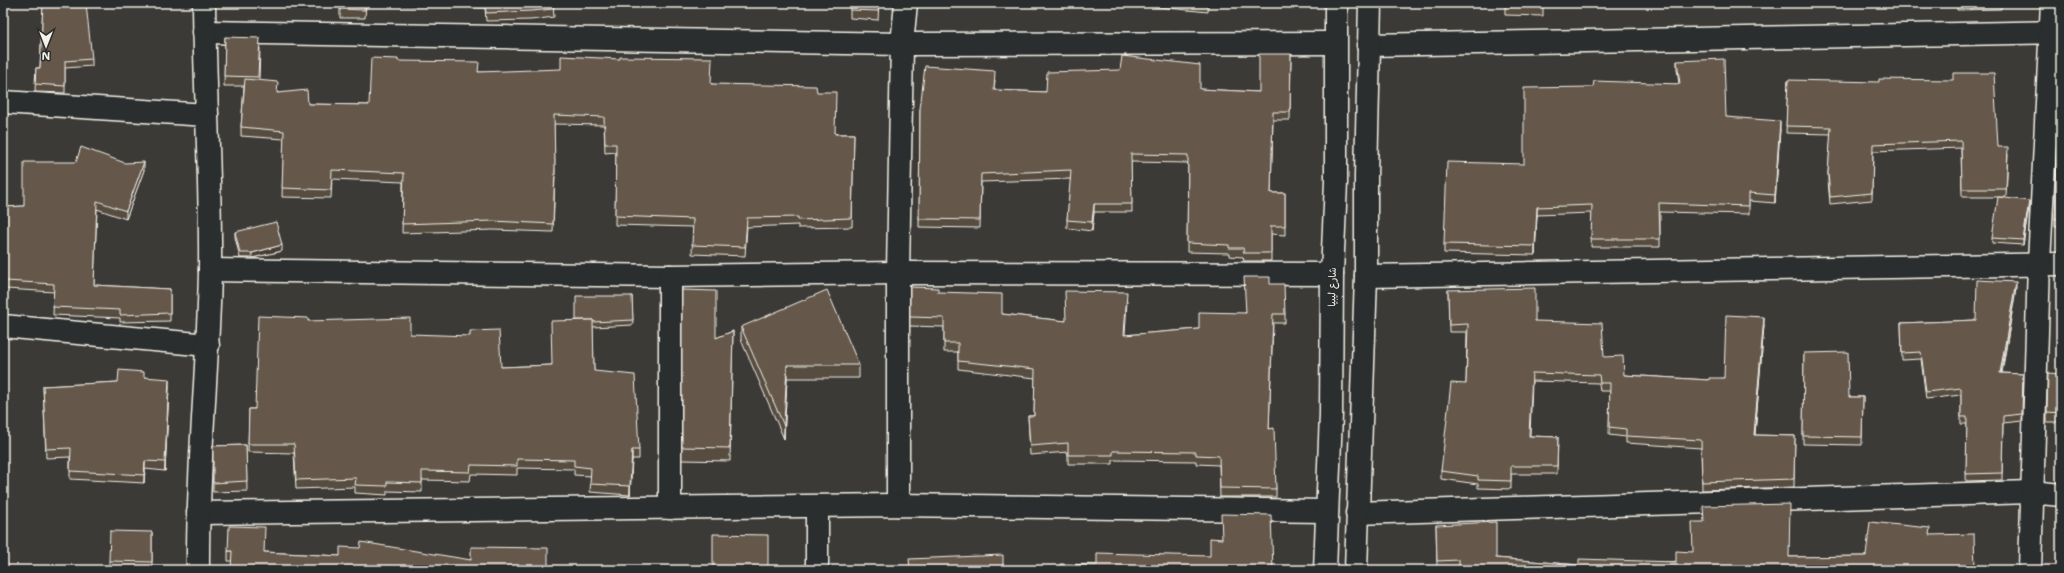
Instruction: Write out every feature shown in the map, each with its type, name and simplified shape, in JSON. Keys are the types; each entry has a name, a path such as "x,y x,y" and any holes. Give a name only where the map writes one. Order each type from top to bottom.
{"street":[{"path":"198,570 198,513 208,346 210,270 204,3"},
{"path":"898,505 898,273 902,44 906,3"},
{"name":"شارع ليبيا","path":"1325,570 1331,414 1332,274 1336,182 1336,3"},
{"path":"1356,570 1366,276 1368,45 1370,3"},
{"path":"2030,570 2031,492 2040,263 2056,32 2052,3"},
{"path":"204,32 902,44 1335,42"},
{"path":"1368,45 2056,32"},
{"path":"3,102 207,115"},
{"path":"1366,276 2040,263 2061,264"},
{"path":"210,270 670,276 898,273 1332,274"},
{"path":"670,276 670,508"},
{"path":"3,326 208,346"},
{"path":"1357,513 2031,492 2061,495"},
{"path":"198,513 898,505 1327,511"},
{"path":"817,507 817,570"}],"building":[{"path":"43,3 86,4 92,59 65,61 65,86 35,84 36,68 40,68"},
{"path":"340,3 366,3 365,10 340,9"},
{"path":"485,3 553,3 554,9 486,13"},
{"path":"850,3 879,3 878,11 850,10"},
{"path":"1505,3 1543,3 1543,6 1505,6"},
{"path":"225,37 260,38 258,77 224,76"},
{"path":"1259,54 1291,54 1290,112 1273,112 1271,193 1285,193 1285,226 1271,226 1271,253 1244,253 1243,248 1229,248 1229,245 1187,243 1188,155 1131,154 1132,204 1094,204 1092,222 1067,220 1071,170 981,174 980,220 919,219 920,109 925,66 995,71 994,90 1046,92 1047,72 1120,70 1122,56 1200,65 1200,89 1259,92"},
{"path":"561,56 620,59 620,57 712,58 711,84 816,86 817,92 836,92 835,134 854,134 852,218 798,220 798,217 747,218 745,247 692,245 693,219 615,216 616,144 605,144 604,117 554,115 555,167 553,224 492,221 402,224 404,173 332,170 331,190 282,188 284,131 241,127 245,79 278,82 277,93 307,90 308,104 369,105 371,58 398,59 398,61 479,62 478,72 561,69"},
{"path":"1724,59 1726,117 1780,121 1775,195 1749,193 1749,206 1659,203 1660,239 1591,239 1592,205 1537,207 1535,246 1444,244 1447,162 1524,164 1524,88 1593,87 1594,81 1680,84 1677,61"},
{"path":"1953,73 1994,73 1998,147 2008,147 2006,189 1962,189 1961,141 1873,144 1872,193 1830,197 1828,173 1831,127 1786,126 1788,80 1879,82 1879,79 1953,80"},
{"path":"2058,128 2061,128 2061,218 2055,219"},
{"path":"81,147 125,163 144,162 126,211 97,201 94,285 170,289 170,313 120,315 120,310 53,307 54,284 6,281 3,302 3,207 24,206 24,162 76,162"},
{"path":"1998,197 2029,201 2023,240 1992,238"},
{"path":"276,222 282,245 252,253 240,253 235,232"},
{"path":"1244,277 1270,277 1270,284 1284,284 1285,314 1273,314 1269,429 1274,428 1276,489 1220,488 1219,456 1196,455 1196,452 1113,451 1113,455 1068,455 1068,443 1030,446 1028,416 1034,416 1035,369 958,361 958,343 944,343 944,318 910,317 910,287 938,288 938,292 1002,294 1002,314 1066,321 1065,291 1127,292 1124,335 1199,329 1199,312 1246,313"},
{"path":"1977,280 2016,282 2000,373 2023,374 2022,414 2003,416 2002,473 1966,474 1967,417 1961,417 1961,388 1926,392 1921,352 1902,353 1901,323 1976,320"},
{"path":"1535,288 1535,321 1602,323 1604,357 1623,356 1624,375 1709,380 1709,378 1724,378 1726,315 1764,317 1754,435 1795,436 1794,479 1702,482 1701,440 1626,436 1626,429 1609,427 1610,383 1600,383 1599,375 1532,373 1529,436 1558,437 1557,466 1511,466 1511,481 1478,480 1478,476 1441,471 1451,383 1466,384 1468,324 1449,325 1448,290"},
{"path":"682,290 716,291 716,338 733,331 730,448 682,447"},
{"path":"827,290 859,365 787,365 784,426 741,327"},
{"path":"576,296 632,296 633,320 593,322 593,320 576,320"},
{"path":"258,316 308,318 308,321 410,318 410,334 470,336 470,331 499,330 501,367 552,365 551,321 593,320 594,371 635,375 639,450 632,450 630,486 590,484 591,468 574,466 574,460 517,459 517,466 471,465 470,472 422,471 422,483 387,482 387,486 355,485 356,478 296,480 294,444 248,444 249,409 255,409"},
{"path":"1848,352 1849,397 1863,397 1862,437 1803,436 1804,353"},
{"path":"119,370 144,372 144,377 169,379 165,462 145,461 144,475 70,471 71,448 46,449 43,386 118,382"},
{"path":"2048,373 2061,374 2061,413 2047,412"},
{"path":"246,445 247,481 213,483 213,446"},
{"path":"1790,504 1789,557 1866,556 1870,522 1930,528 1929,535 1974,534 1975,570 1459,570 1459,560 1437,561 1436,525 1496,522 1496,558 1579,565 1579,559 1676,562 1676,551 1693,552 1692,522 1704,522 1703,506"},
{"path":"1221,514 1271,515 1273,570 1060,570 1060,564 1097,565 1097,553 1210,556 1210,538 1222,539"},
{"path":"229,526 265,527 264,552 340,556 340,547 360,548 361,542 471,560 471,547 548,548 548,570 231,570 232,551 228,551"},
{"path":"110,531 152,532 152,562 109,561"},
{"path":"713,534 768,535 768,568 785,570 713,570"},
{"path":"1003,555 1003,568 1060,570 910,570 909,559"},
{"path":"604,569 604,570 560,570"}]}
